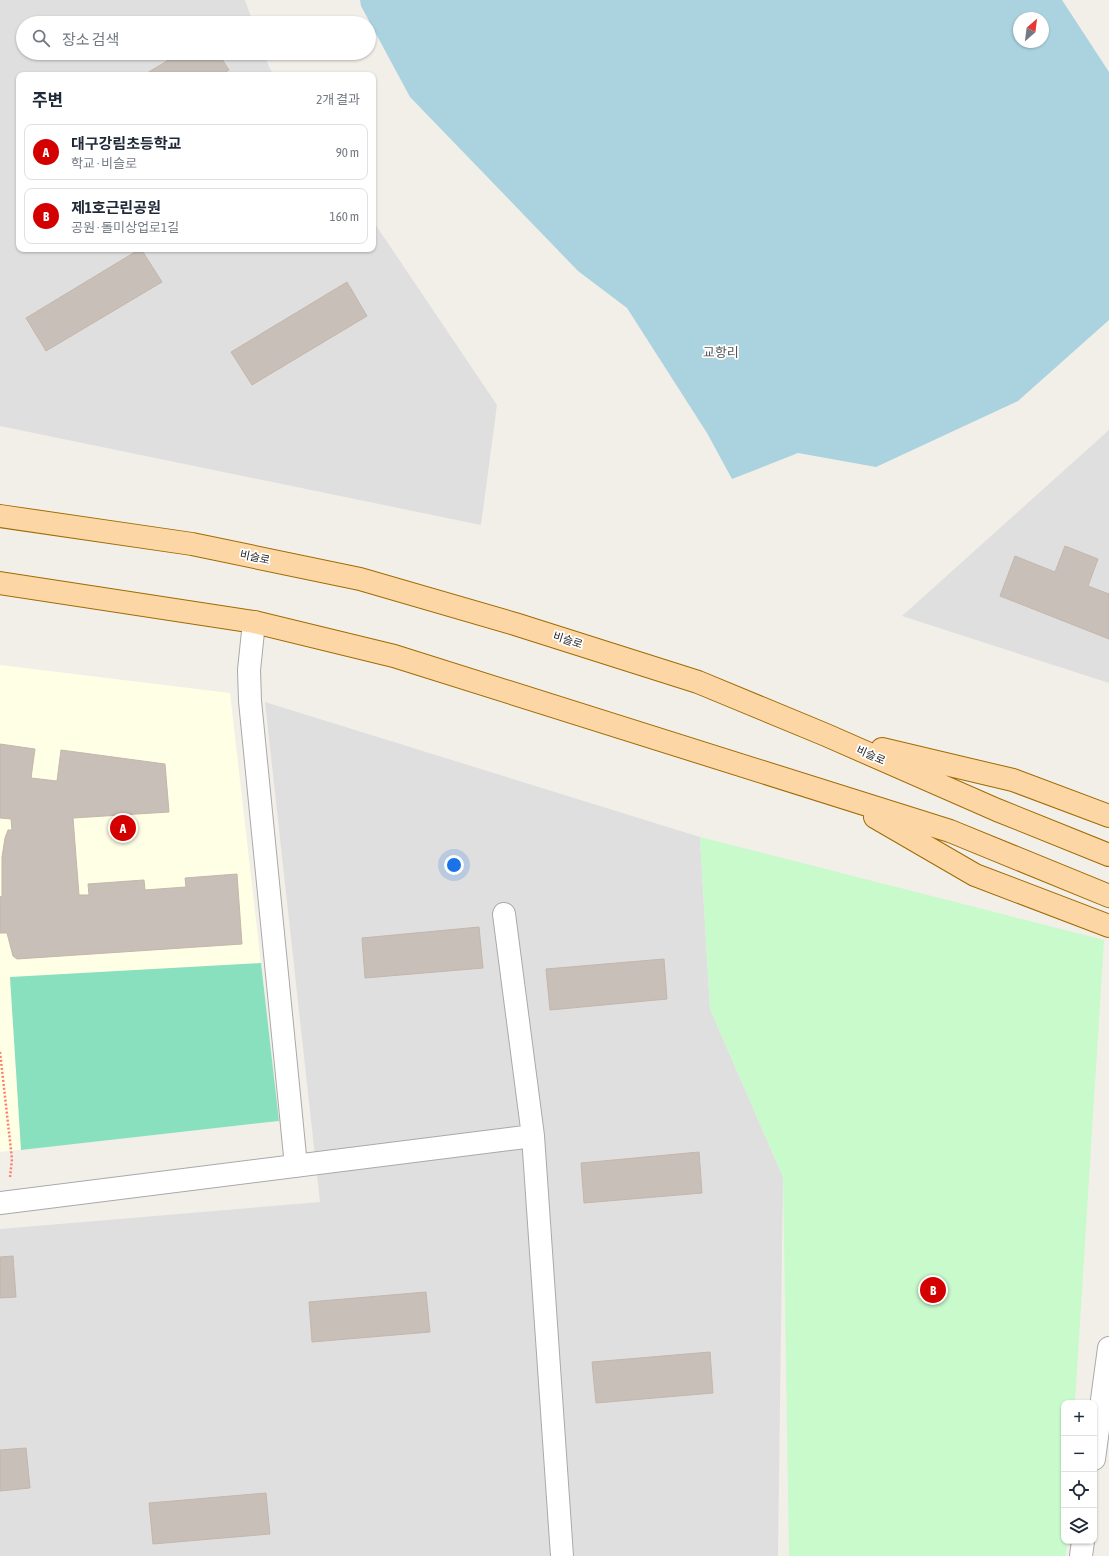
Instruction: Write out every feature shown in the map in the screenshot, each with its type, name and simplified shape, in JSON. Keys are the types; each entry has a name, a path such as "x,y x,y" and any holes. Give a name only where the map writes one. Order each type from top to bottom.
{"main road":[{"name":"비슬로","path":"0,516 192,544 360,579 515,624 698,682 826,735 997,810 1109,856"},
{"path":"0,583 254,622 394,656 950,831 1109,896"},
{"path":"826,735 1013,780 1109,816"},
{"path":"838,796 975,875 1109,926"}],"street":[{"path":"254,622 249,670 250,701 296,1166"},
{"path":"504,914 534,1136 562,1556"},
{"path":"4,1203 534,1136"},
{"path":"1097,1444 1106,1399 1109,1348"},
{"path":"1081,1556 1083,1544"}],"path":[{"path":"0,1052 12,1159 4,1203"}],"shaded area":[{"path":"0,0 245,0 251,16 16,16 16,60 266,60 272,72 16,72 16,252 376,252 376,225 497,405 481,525 0,426"},
{"path":"1109,430 1109,683 902,616"},
{"path":"0,665 230,693 279,1121 0,1152"},
{"path":"265,702 700,837 710,1009 783,1177 778,1556 0,1556 0,1229 320,1202"}],"green space":[{"path":"700,837 1104,940 1075,1400 1061,1400 1061,1544 1067,1544 1066,1556 789,1556 783,1177 710,1009"},
{"path":"261,963 279,1121 21,1150 10,977"}],"water":[{"path":"360,0 1062,0 1109,72 1109,320 1018,401 876,467 798,453 732,479 707,433 627,308 578,271 410,97 376,34 376,16 366,16 361,6"}],"building":[{"path":"169,60 223,60 229,70 226,72 149,72"},
{"path":"135,252 143,252 162,282 46,351 26,318"},
{"path":"347,282 367,316 252,385 231,352"},
{"path":"1065,546 1098,559 1088,586 1109,594 1109,639 1000,596 1015,556 1055,572"},
{"path":"0,744 35,749 31,778 57,781 61,750 165,764 169,812 73,818 79,895 89,895 88,884 144,880 145,890 186,887 185,878 237,874 242,944 17,959 13,956 7,933 0,933 2,857 5,838 8,830 12,830 11,819 0,818"},
{"path":"479,927 483,968 365,978 362,938"},
{"path":"664,959 667,999 550,1010 546,969"},
{"path":"699,1152 702,1193 584,1203 581,1163"},
{"path":"13,1256 16,1297 0,1298 0,1257"},
{"path":"426,1292 430,1332 312,1342 309,1302"},
{"path":"710,1352 713,1393 596,1403 592,1362"},
{"path":"26,1448 30,1488 0,1491 0,1450"},
{"path":"266,1493 270,1534 153,1544 149,1503"}],"place":[{"name":"대구강림초등학교","path":"123,828"},
{"name":"제1호근린공원","path":"933,1290"}],"district":[{"name":"교항리","path":"721,352"}]}
